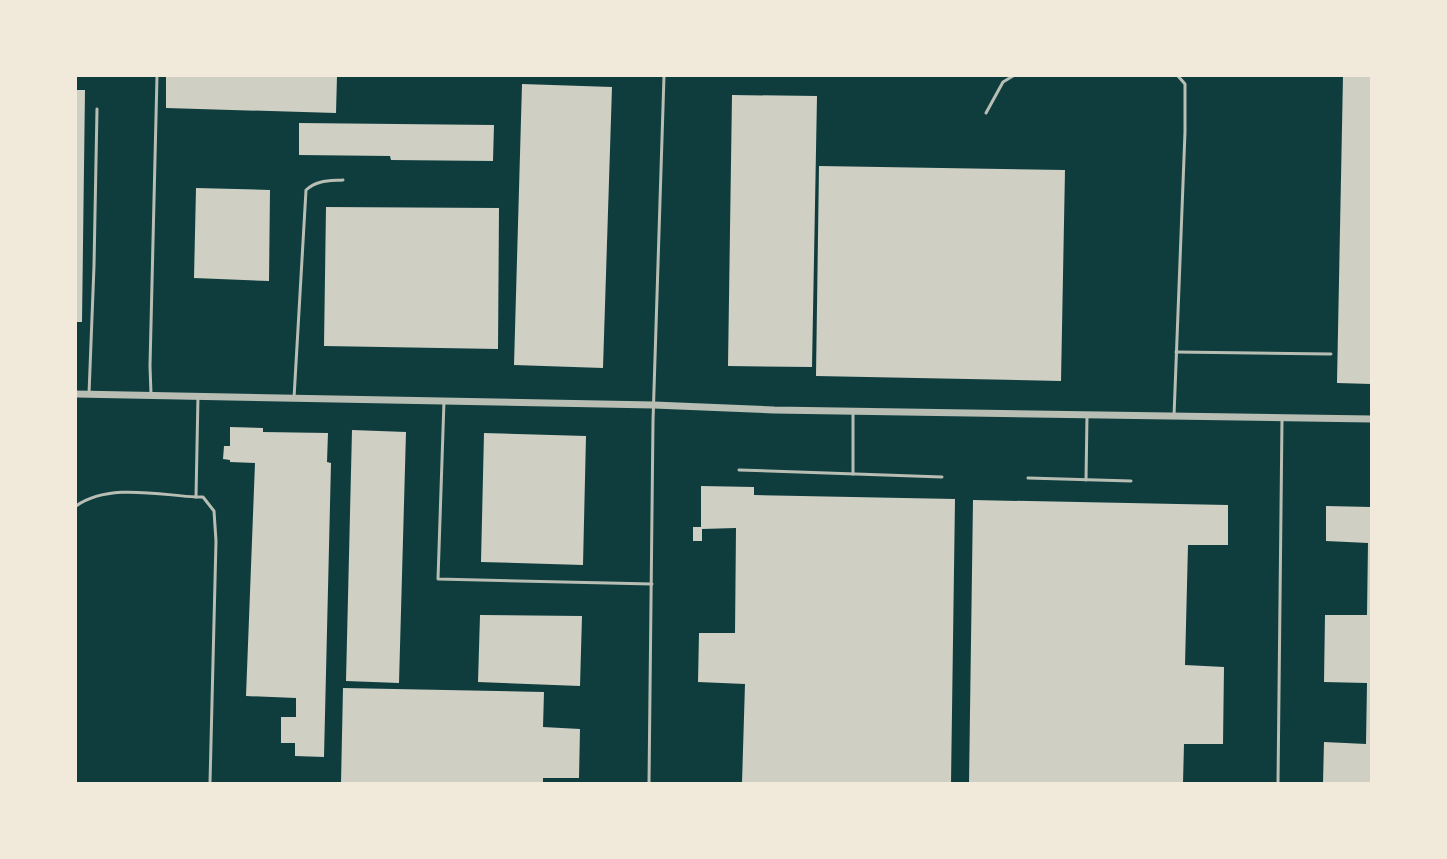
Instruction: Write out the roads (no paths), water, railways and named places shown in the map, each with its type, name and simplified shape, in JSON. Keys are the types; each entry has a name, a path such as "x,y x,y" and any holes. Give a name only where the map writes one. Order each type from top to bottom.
{"street":[{"path":"76,394 151,394 854,411 1371,419"}],"lane":[{"path":"151,394 150,366 157,76"},
{"path":"649,783 654,405 664,76"},
{"path":"986,113 1003,82 1013,76"},
{"path":"1174,416 1185,84 1178,76"},
{"path":"89,394 94,266 97,110"},
{"path":"294,398 306,190 312,184 324,181 343,180"},
{"path":"1176,352 1331,354"},
{"path":"196,497 198,396"},
{"path":"444,401 438,579 652,584"},
{"path":"852,474 854,411"},
{"path":"1086,480 1088,414"},
{"path":"1278,783 1282,417"},
{"path":"739,470 942,477"},
{"path":"1028,478 1131,481"},
{"path":"76,506 97,496 123,492 203,497 214,512 216,541 210,783"}]}
